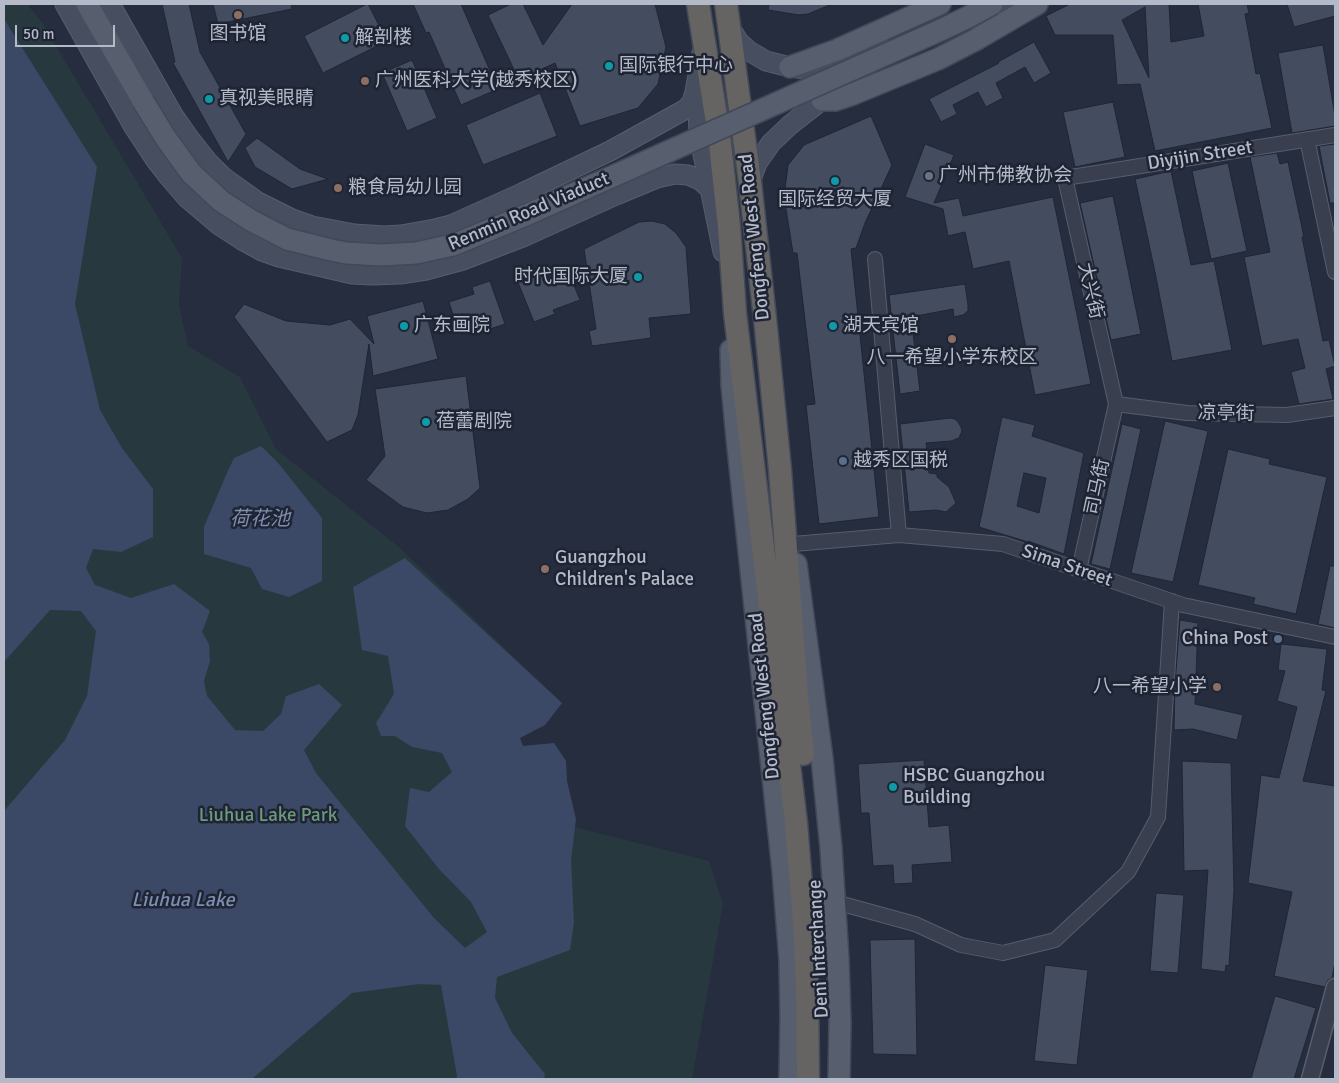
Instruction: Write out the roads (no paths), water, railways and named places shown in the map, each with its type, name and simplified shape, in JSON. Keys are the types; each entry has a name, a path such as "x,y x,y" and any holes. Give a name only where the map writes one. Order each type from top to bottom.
{"highway":[{"name":"Dongfeng West Road","path":"698,4 719,135 732,254 735,313 803,821"},
{"name":"Dongfeng West Road","path":"726,4 750,182 780,470 797,695 803,821"},
{"name":"Deni Interchange","path":"803,821 808,1079"},
{"name":"Deni Interchange","path":"803,821 821,948 824,1025 823,1079"}],"main road":[{"path":"65,4 134,127 169,177 187,198 219,226 262,251 279,257 352,274 391,274 426,270 463,260 523,237 657,178 675,174 688,175 700,180 710,190"},
{"name":"Renmin Road Viaduct","path":"87,4 165,138 191,173 221,201 252,221 288,239 346,253 381,255 416,253 453,245 526,215 943,29 992,4"},
{"path":"110,4 173,115 208,162 223,177 258,202 292,220 354,234 385,236 418,233 435,229 467,218 610,151 686,109 692,102 695,92 704,43"},
{"path":"799,68 940,4"},
{"path":"730,26 739,42 749,51 766,60 799,68 818,69 860,55 971,4"},
{"path":"750,182 757,164 771,143 790,125 836,89 856,78 969,28 1012,4"},
{"path":"822,100 835,100 854,94 938,59 977,39 1036,4"},
{"path":"704,43 698,107 699,135 735,313"},
{"path":"799,68 822,100"},
{"path":"610,151 615,151 627,158 633,177 629,186 616,195"},
{"name":"Dongfeng West Road","path":"735,313 731,344 732,385 758,624 790,960 790,1079"},
{"name":"Dongfeng West Road","path":"780,470 793,544 822,758 835,902 839,1005 839,1079"}],"street":[{"name":"Diyijin Street","path":"1065,178 1335,135"},
{"path":"1307,139 1335,272"},
{"name":"大兴街","path":"1065,178 1116,404"},
{"path":"875,259 899,535"},
{"name":"凉亭街","path":"1116,404 1187,413 1287,415 1335,408"},
{"name":"司马街","path":"1080,570 1116,404"},
{"name":"Sima Street","path":"793,544 899,535 1003,544 1192,607 1335,637"},
{"path":"835,902 914,924 961,945 1003,953 1055,940 1128,872 1158,817 1172,601"},
{"path":"1310,1079 1335,986"}],"water":[{"name":"Liuhua Lake","path":"4,19 97,167 75,304 100,410 122,448 153,489 153,537 121,552 93,549 86,568 95,585 131,598 174,584 210,611 202,632 209,644 210,661 204,681 207,696 235,730 263,731 281,714 286,696 319,684 342,705 304,750 316,773 434,918 465,948 487,932 471,902 439,869 405,826 410,788 429,792 452,772 442,753 412,747 395,736 381,736 376,723 394,694 388,656 362,650 353,587 405,558 562,703 545,725 520,738 523,746 554,743 566,761 567,781 576,819 571,860 574,922 570,950 497,977 495,998 512,1033 545,1074 544,1079 456,1079 441,985 419,984 352,993 252,1079 5,1079 4,811 65,740 87,696 96,631 81,611 50,610 4,662"},
{"name":"荷花池","path":"261,446 279,464 322,518 322,581 289,597 262,589 251,568 204,554 204,527 234,458"}],"place":[{"name":"图书馆","path":"238,15"},
{"name":"解剖楼","path":"345,38"},
{"name":"国际银行中心","path":"609,66"},
{"name":"广州医科大学(越秀校区)","path":"365,81"},
{"name":"真视美眼睛","path":"209,99"},
{"name":"广州市佛教协会","path":"929,176"},
{"name":"国际经贸大厦","path":"835,181"},
{"name":"粮食局幼儿园","path":"338,188"},
{"name":"时代国际大厦","path":"638,277"},
{"name":"广东画院","path":"404,326"},
{"name":"湖天宾馆","path":"833,326"},
{"name":"八一希望小学东校区","path":"952,339"},
{"name":"蓓蕾剧院","path":"426,422"},
{"name":"越秀区国税","path":"843,461"},
{"name":"Guangzhou Children's Palace","path":"545,569"},
{"name":"China Post","path":"1278,639"},
{"name":"八一希望小学","path":"1217,687"},
{"name":"HSBC Guangzhou Building","path":"893,787"}],"park label":[{"name":"Liuhua Lake Park","path":"268,816"}]}
